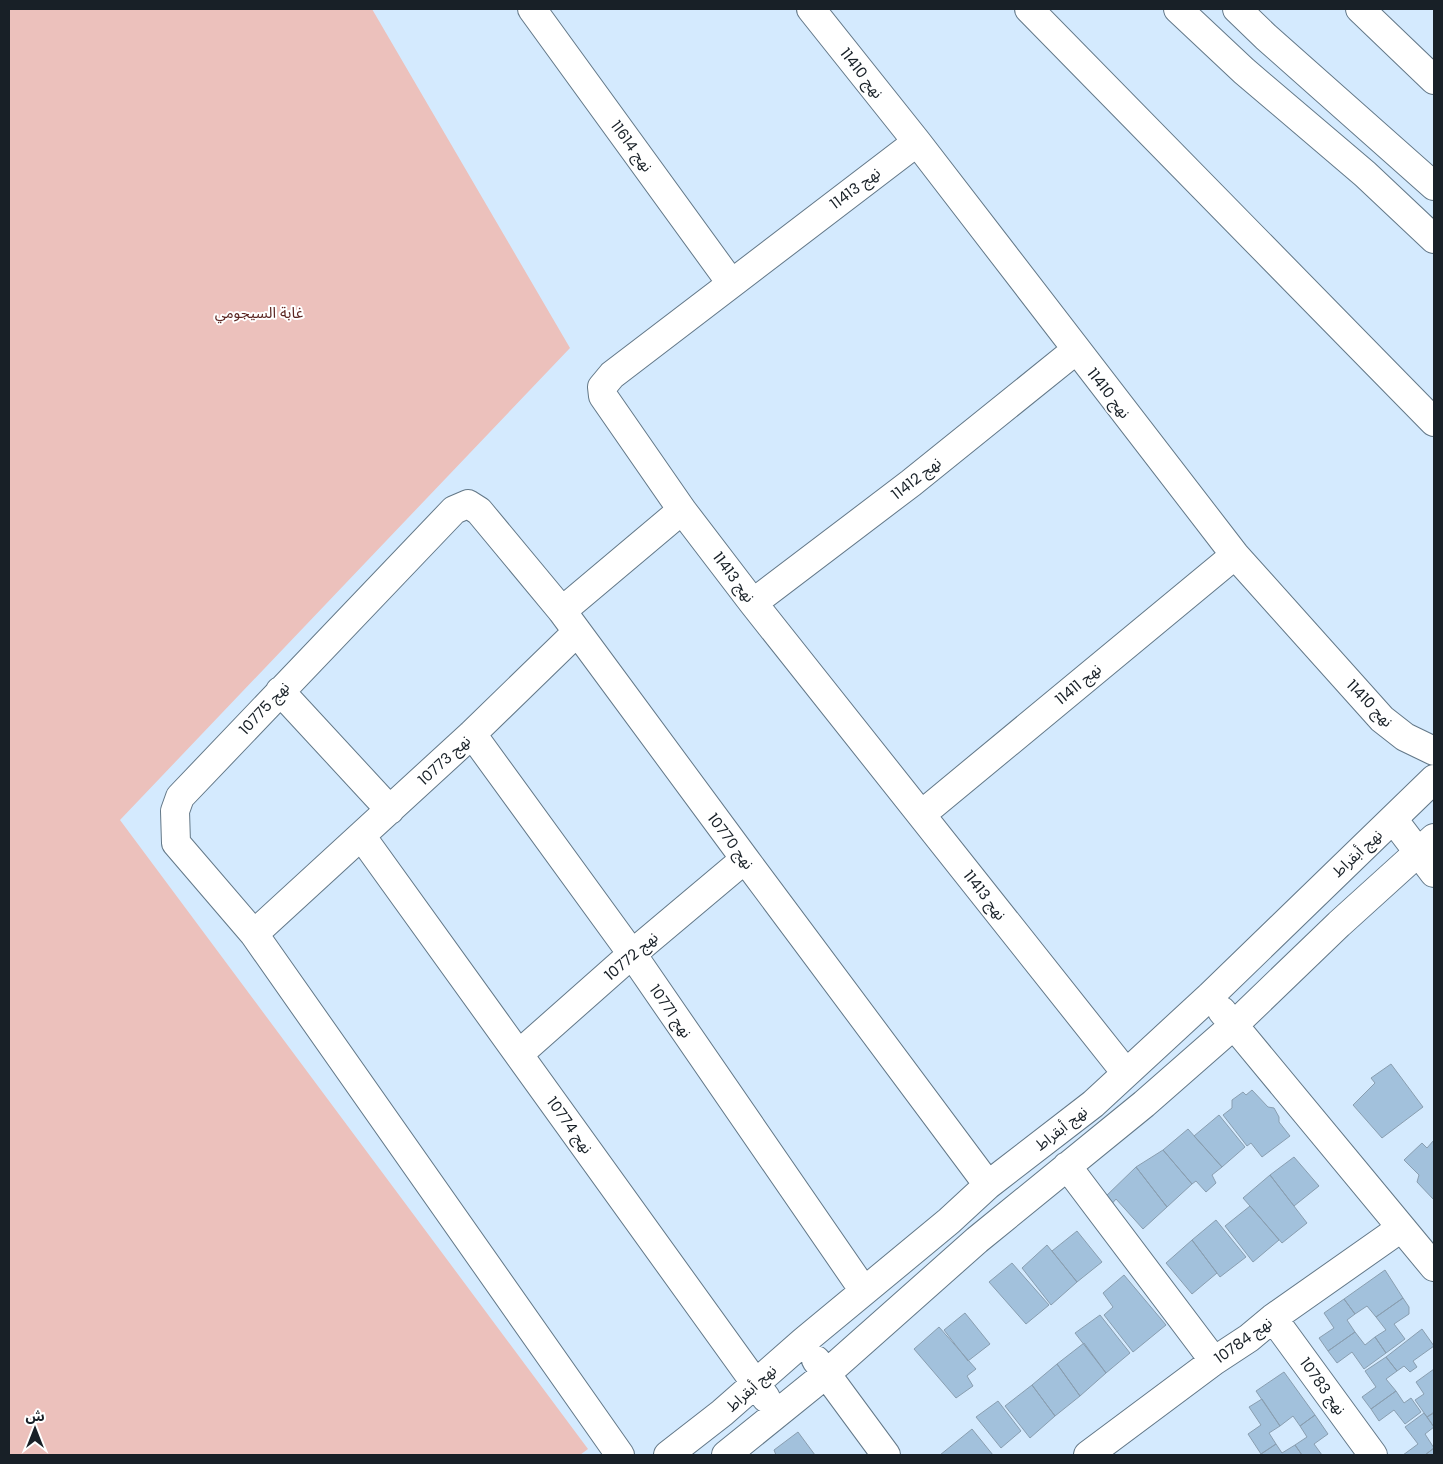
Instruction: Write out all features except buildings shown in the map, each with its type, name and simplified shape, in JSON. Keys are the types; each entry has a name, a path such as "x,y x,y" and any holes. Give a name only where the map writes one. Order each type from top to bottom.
{"main road":[{"name":"نهج 11614","path":"532,9 731,283"},
{"name":"نهج 11410","path":"811,9 917,142 1235,555 1382,719 1405,738 1434,751"},
{"path":"1029,9 1434,422"},
{"path":"1178,9 1244,71 1365,174 1434,239"},
{"path":"1237,9 1434,186"},
{"path":"1360,9 1434,80"},
{"name":"نهج 11413","path":"917,142 612,375 602,387 603,396 682,510 753,603 1126,1073"},
{"name":"نهج 11412","path":"753,603 911,483 1076,350"},
{"name":"نهج 10770","path":"468,504 479,511 569,622 988,1185"},
{"name":"نهج 10775","path":"468,504 454,510 180,797 175,811 176,843 254,934 620,1455"},
{"name":"نهج 10773","path":"254,934 362,837 472,734 569,622 682,510"},
{"name":"نهج 11411","path":"922,814 1235,555"},
{"path":"280,691 390,810"},
{"name":"نهج 10771","path":"472,734 632,954 864,1291"},
{"name":"نهج أبقراط","path":"668,1455 722,1413 988,1185 1093,1104 1210,996 1434,779"},
{"path":"726,1455 826,1374 977,1240 1144,1104 1233,1026 1339,924 1429,854 1393,820"},
{"name":"نهج 10774","path":"362,837 755,1384 778,1413"},
{"name":"نهج 10772","path":"519,1054 632,954 745,860"},
{"path":"1210,996 1434,1267"},
{"path":"1067,1166 1214,1361"},
{"path":"955,1214 977,1240"},
{"name":"نهج 10784","path":"1088,1455 1120,1446 1214,1361 1250,1338 1273,1318 1401,1228"},
{"name":"نهج 10783","path":"1273,1318 1373,1455"},
{"path":"804,1341 856,1416 886,1455"}],"green space":[{"name":"غابة السيجومي","path":"9,9 372,9 570,348 120,820 588,1449 580,1455 9,1455"}]}
